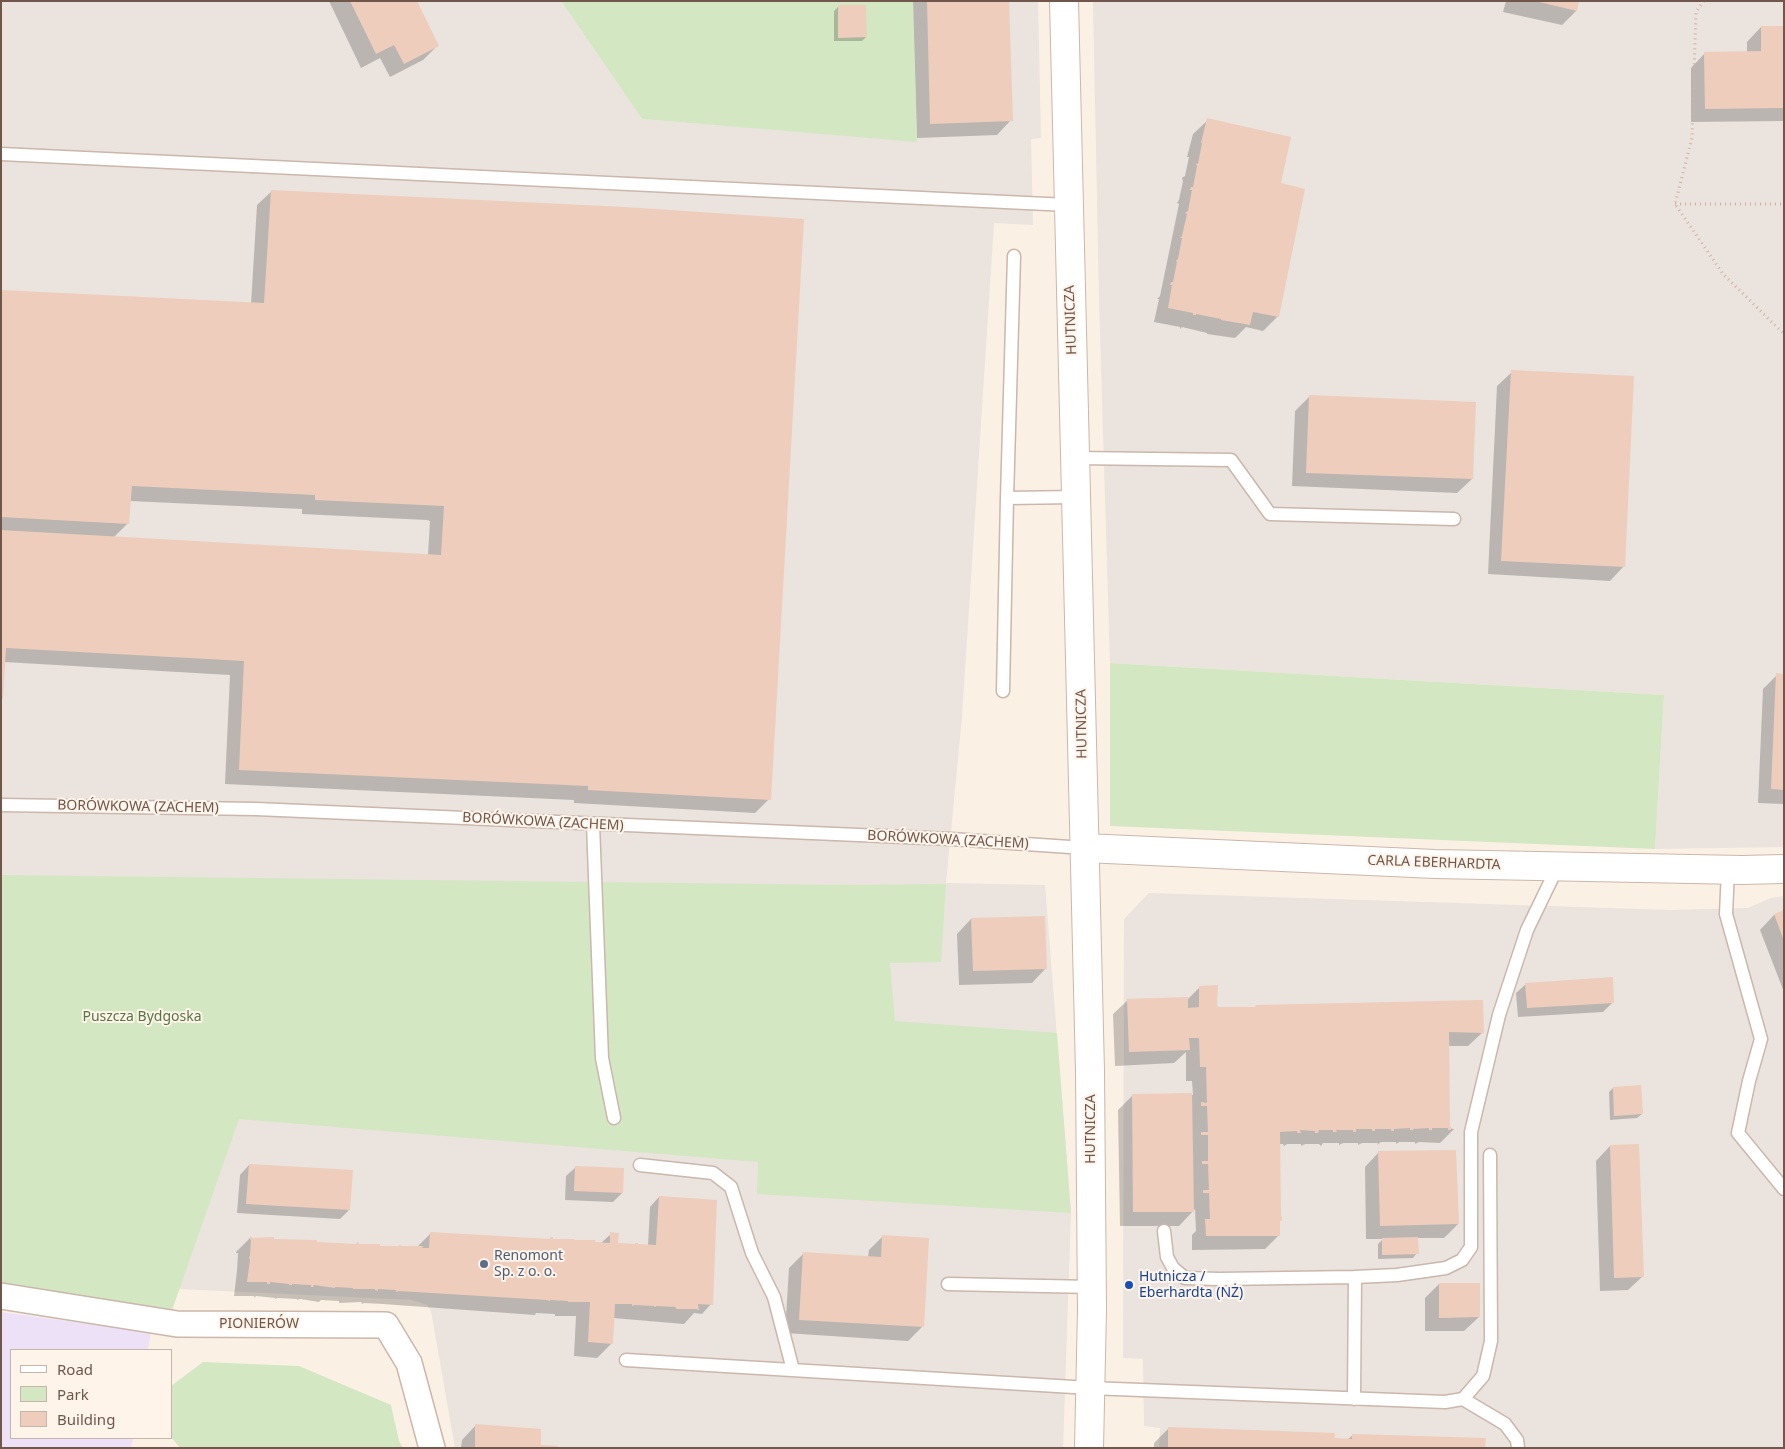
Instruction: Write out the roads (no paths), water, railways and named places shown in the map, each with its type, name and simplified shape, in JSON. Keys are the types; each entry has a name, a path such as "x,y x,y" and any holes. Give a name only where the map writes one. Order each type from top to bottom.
{"street":[{"name":"HUTNICZA","path":"1064,1 1090,1071 1092,1287 1088,1448"},
{"name":"CARLA EBERHARDTA","path":"1085,848 1434,864 1728,870 1784,869"},
{"name":"PIONIERÓW","path":"1,1296 177,1324 386,1325 409,1362 432,1448"}],"lane":[{"path":"1,154 1068,205"},
{"path":"1003,691 1014,256"},
{"path":"1075,458 1231,460 1270,514 1454,520"},
{"path":"1007,498 1076,497"},
{"name":"BORÓWKOWA (ZACHEM)","path":"1,805 256,809 951,839 1085,848"},
{"path":"593,824 602,1058 614,1118"},
{"path":"1164,1231 1167,1257 1173,1268 1184,1278 1397,1275 1446,1268 1462,1260 1471,1247 1471,1132 1499,1015 1526,930 1558,866"},
{"path":"1728,870 1726,914 1761,1038 1749,1081 1738,1133 1784,1188"},
{"path":"626,1360 1090,1388 1445,1402 1463,1399 1483,1376 1491,1341 1490,1155"},
{"path":"640,1165 713,1173 731,1187 752,1253 774,1297 793,1370"},
{"path":"1354,1399 1355,1276"},
{"path":"948,1284 1092,1287"},
{"path":"1463,1399 1506,1424 1517,1440 1518,1448"}],"place":[{"name":"Renomont Sp. z o. o.","path":"484,1264"},
{"name":"Hutnicza / Eberhardta (NŻ)","path":"1129,1285"}],"park label":[{"name":"Puszcza Bydgoska","path":"142,1017"}]}
